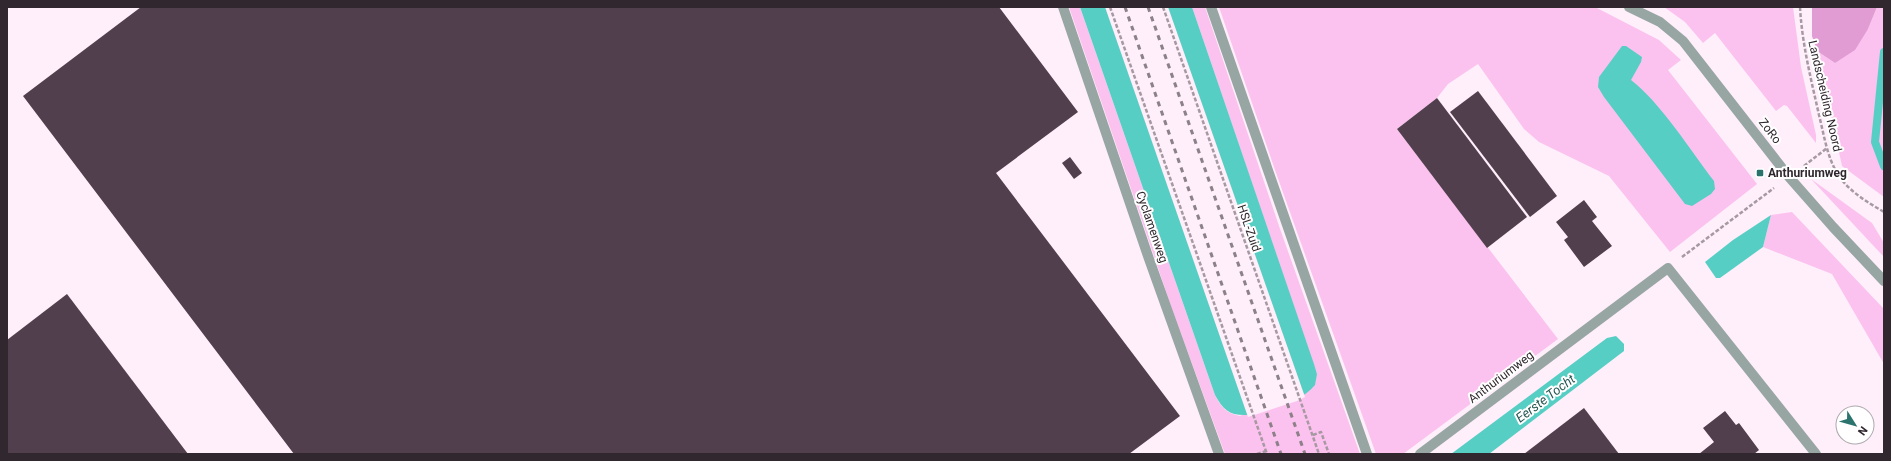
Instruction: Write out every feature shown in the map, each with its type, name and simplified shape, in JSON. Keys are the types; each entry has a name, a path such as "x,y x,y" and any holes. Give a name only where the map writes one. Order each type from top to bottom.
{"street":[{"name":"Cyclamenweg","path":"1063,7 1149,259 1219,454"},
{"path":"1211,7 1367,454"},
{"name":"ZoRo","path":"1629,7 1660,22 1683,41 1789,177 1833,227 1884,281"},
{"path":"1668,268 1816,454"},
{"name":"Anthuriumweg","path":"1420,454 1668,268"}],"path":[{"path":"1110,7 1266,452 1257,454"},
{"name":"HSL-Zuid","path":"1163,7 1319,454"},
{"name":"Landscheiding Noord","path":"1800,7 1804,44 1827,148 1832,163 1844,182 1861,198 1884,212"},
{"path":"1668,268 1827,148"},
{"path":"1313,435 1321,432 1329,454"}],"shaded area":[{"path":"1069,7 1080,7 1215,395 1224,409 1240,416 1317,374 1192,7 1205,7 1279,226 1360,454 1225,454 1171,306"},
{"path":"1219,7 1595,7 1659,40 1681,60 1668,70 1757,184 1670,252 1609,176 1539,142 1524,129 1478,64 1448,84 1437,98 1397,129 1558,339 1403,454 1376,454"},
{"path":"1664,7 1793,7 1801,67 1816,135 1816,143 1787,106 1784,105 1776,111 1715,33 1703,43 1685,22"},
{"path":"1812,7 1877,7 1868,29 1855,50 1835,63 1817,51 1812,36"},
{"path":"1877,7 1884,7 1884,197 1842,166 1817,51 1835,63 1868,29"},
{"path":"1811,179 1872,223 1884,243 1884,257"},
{"path":"1792,212 1884,309 1884,364 1832,274 1763,247 1771,215"}],"water":[{"path":"1080,7 1192,7 1317,374 1315,385 1309,391 1293,401 1248,415 1242,415 1228,411 1221,405 1215,395"},
{"path":"1622,46 1626,46 1642,57 1641,62 1631,80 1642,89 1664,114 1714,181 1715,189 1711,194 1692,206 1685,204 1598,87 1599,77"},
{"path":"1771,215 1763,247 1720,278 1716,278 1705,262 1733,240"},
{"name":"Eerste Tocht","path":"1616,336 1624,344 1624,351 1489,454 1451,454 1607,338"}],"pier":[{"path":"1105,7 1168,7 1305,397 1297,401 1248,417"}],"building":[{"path":"141,7 999,7 1078,112 996,173 1180,416 1129,454 294,454 23,96"},
{"path":"1478,91 1557,196 1530,217 1450,112"},
{"path":"1437,98 1527,217 1487,248 1397,129"},
{"path":"1070,157 1082,173 1074,179 1062,163"},
{"path":"1584,200 1597,217 1592,221 1612,246 1584,267 1564,240 1568,237 1556,222"},
{"path":"67,294 188,454 7,454 7,340"},
{"path":"1584,408 1619,454 1524,454"},
{"path":"1725,411 1736,425 1739,423 1759,450 1754,454 1699,454 1714,442 1703,428"}],"waterway":[{"path":"1884,52 1875,142 1884,166"}],"railway":[{"path":"1125,7 1281,454"},
{"path":"1148,7 1305,454"}],"place":[{"name":"Anthuriumweg","path":"1760,173"}]}
